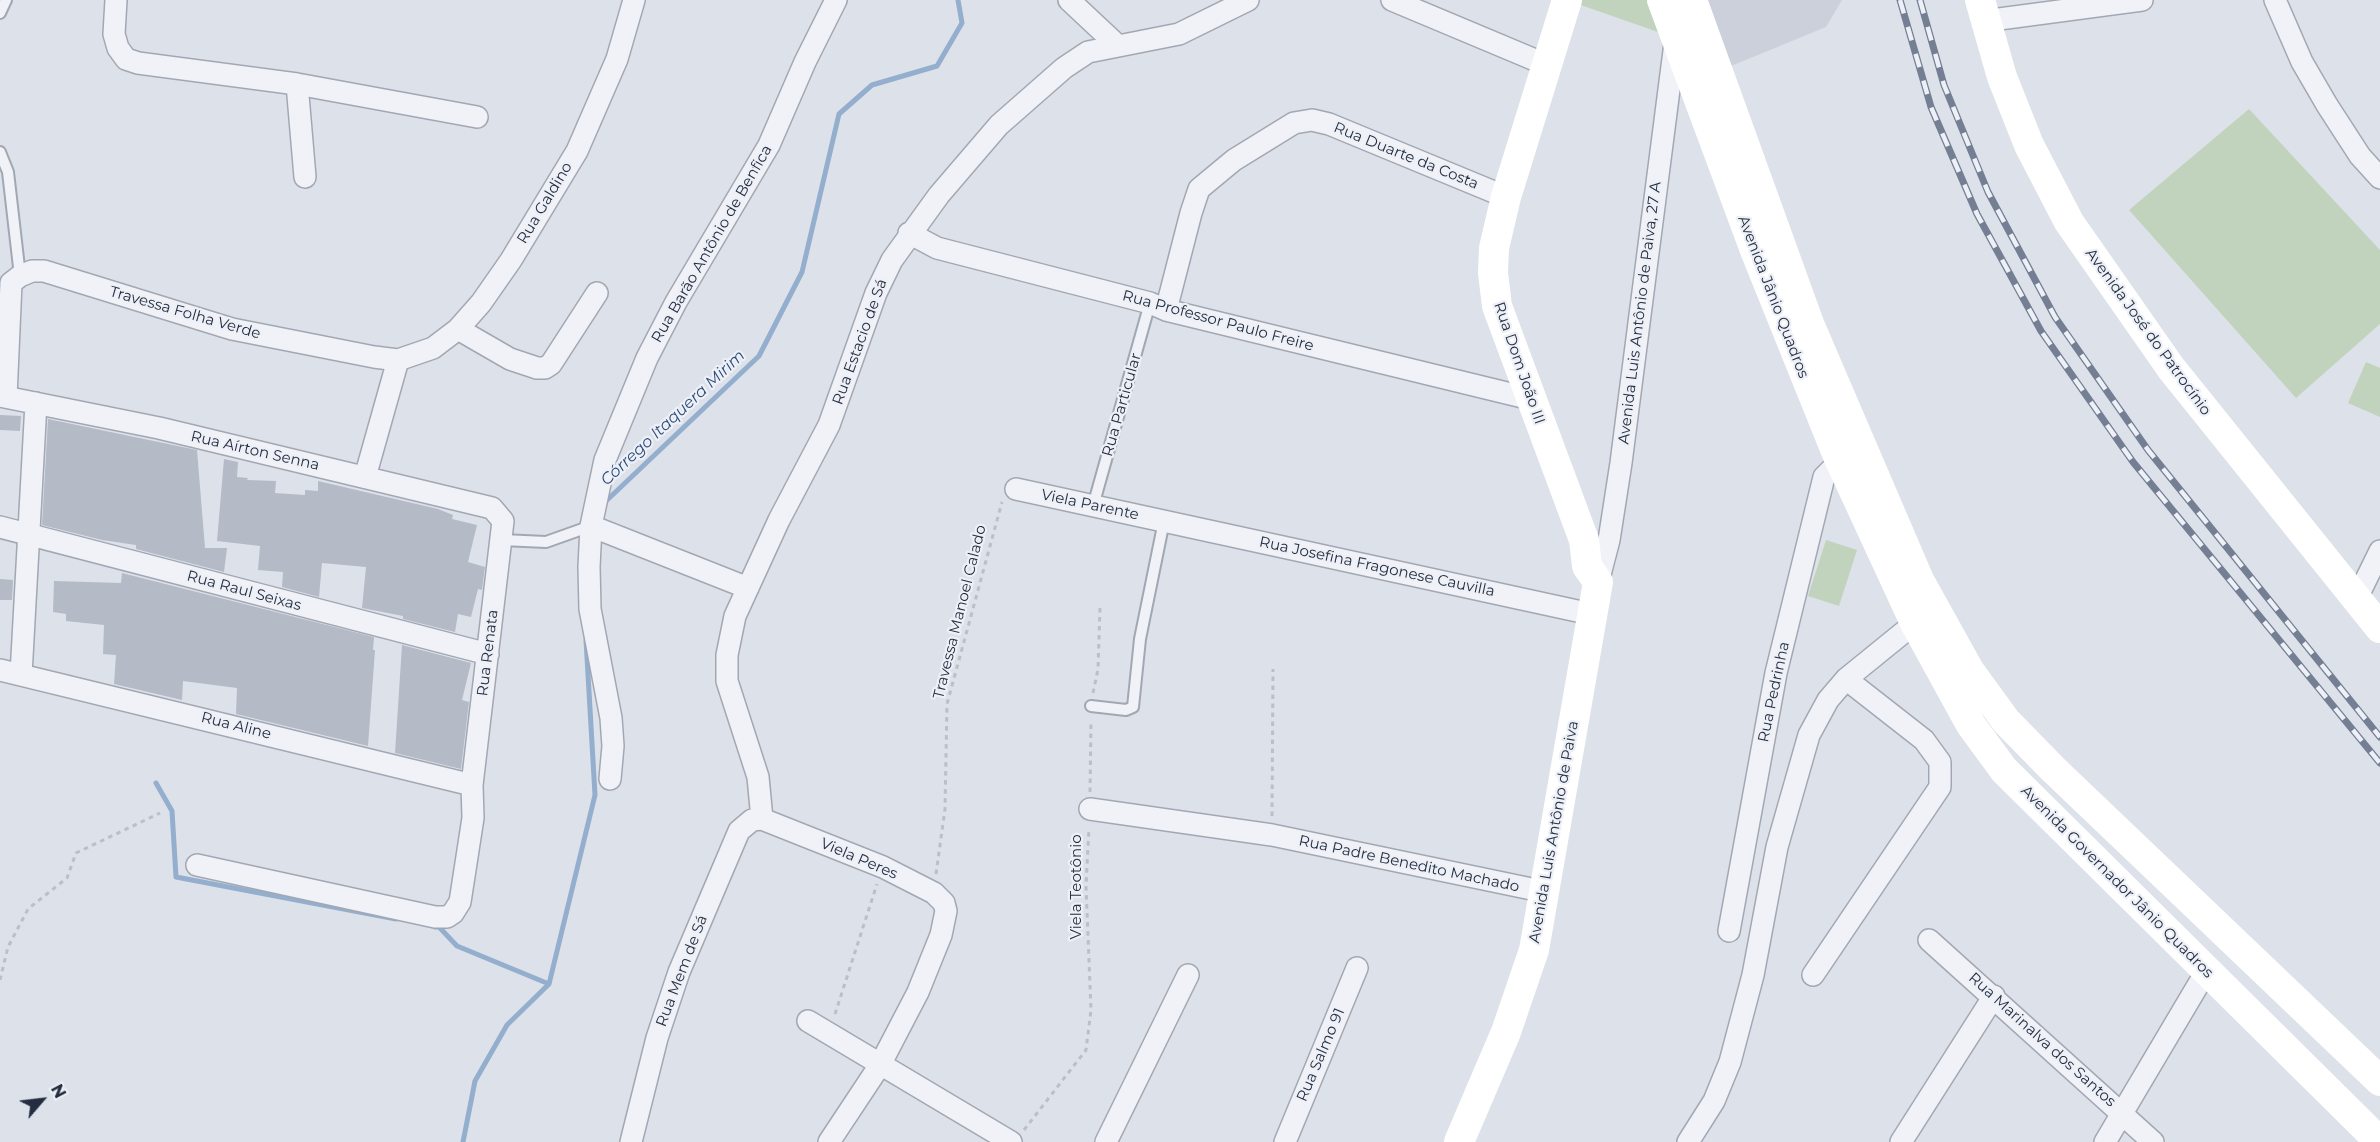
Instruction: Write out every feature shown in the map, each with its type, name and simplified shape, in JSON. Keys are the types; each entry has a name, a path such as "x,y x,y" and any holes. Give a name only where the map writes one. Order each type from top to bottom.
{"main road":[{"name":"Rua Dom João III","path":"1567,0 1506,197 1494,248 1493,273 1497,306 1584,540 1587,566 1598,582"},
{"name":"Avenida Jânio Quadros","path":"1662,0 1676,43 1760,264 1840,461 1909,584"},
{"name":"Avenida Jânio Quadros","path":"1692,0 1810,326 1909,584"},
{"name":"Avenida José do Patrocínio","path":"1982,10 2002,77 2029,145 2069,222 2170,368 2373,619"},
{"name":"Avenida Luis Antônio de Paiva","path":"1459,1142 1513,1011 1534,950 1546,892 1598,582"},
{"name":"Avenida Governador Jânio Quadros","path":"1909,584 1915,623 1960,706 1983,743 2004,770 2380,1142"},
{"path":"1909,584 2006,721 2053,769 2380,1081"},
{"path":"1983,743 2006,721"}],"street":[{"path":"116,0 114,34 118,48 126,59 138,63 297,84 477,117"},
{"name":"Rua Galdino","path":"398,360 433,348 458,329 481,303 511,260 577,151 617,59 634,0"},
{"name":"Rua Barão Antônio de Benfica","path":"610,779 613,746 611,717 590,609 591,526 605,460 647,358 676,302 769,146 805,62 836,0"},
{"path":"1069,0 1117,45"},
{"name":"Rua Estacio de Sá","path":"762,819 758,777 727,681 727,655 735,616 779,520 829,425 876,293 892,260 909,233 974,154 1024,101 1064,68 1088,52 1179,34 1248,0"},
{"path":"1392,0 1547,65"},
{"path":"1982,10 2142,0"},
{"path":"2275,0 2302,62 2327,105 2360,156 2380,178"},
{"name":"Avenida Luis Antônio de Paiva, 27 A","path":"1598,582 1609,540 1621,463 1676,43"},
{"path":"297,84 305,177"},
{"name":"Rua Duarte da Costa","path":"1158,307 1199,189 1234,160 1294,123 1312,120 1329,124 1506,197"},
{"name":"Rua Professor Paulo Freire","path":"909,233 937,248 1158,307 1531,399"},
{"name":"Travessa Folha Verde","path":"16,279 44,272 232,329 398,360"},
{"path":"3,397 16,279"},
{"path":"458,329 510,359 537,368 545,368 551,364 597,293"},
{"path":"365,477 398,360"},
{"name":"Rua Aírton Senna","path":"3,397 159,428 492,508 502,530"},
{"path":"21,675 36,404"},
{"name":"Rua Pedrinha","path":"1729,931 1776,673 1824,477 1840,461"},
{"name":"Viela Parente","path":"1016,489 1164,521"},
{"name":"Rua Josefina Fragonese Cauvilla","path":"1164,521 1591,614"},
{"path":"591,526 748,588"},
{"name":"Rua Raul Seixas","path":"0,527 488,654"},
{"name":"Rua Renata","path":"197,865 435,916 447,917 453,913 460,902 473,818 472,785 502,530"},
{"path":"2373,619 2380,551"},
{"path":"1688,1142 1714,1101 1730,1062 1753,975 1777,847 1809,735 1828,700 1846,680 1915,623"},
{"name":"Rua Aline","path":"0,670 472,785"},
{"path":"1813,975 1940,788 1940,762 1924,740 1846,680"},
{"name":"Rua Padre Benedito Machado","path":"1090,809 1272,836 1546,892"},
{"name":"Viela Peres","path":"762,819 883,867 934,892"},
{"name":"Rua Mem de Sá","path":"630,1142 657,1038 679,972 739,831 752,820 762,819"},
{"path":"829,1142 880,1065 918,992 941,935 946,911 944,903 934,892"},
{"name":"Rua Marinalva dos Santos","path":"1929,940 1994,996 2153,1142"},
{"name":"Rua Salmo 91","path":"1285,1142 1357,968"},
{"path":"2105,1142 2206,970"},
{"path":"1106,1142 1188,975"},
{"path":"1901,1142 1994,996"},
{"path":"808,1021 880,1065 1016,1137"}],"lane":[{"path":"0,13 6,0"},
{"path":"0,152 8,172 16,279"},
{"name":"Rua Particular","path":"1093,506 1158,307"},
{"path":"1091,706 1126,710 1133,707 1140,639 1164,521"},
{"path":"502,530 546,542 591,526"}],"path":[{"name":"Travessa Manoel Calado","path":"934,892 945,809 947,704 999,506 1004,498 1016,489"},
{"name":"Viela Teotônio","path":"1016,1137 1086,1050 1091,1010 1086,886 1090,809 1091,706 1098,669 1100,608"},
{"path":"1272,836 1273,669"},
{"path":"0,980 8,947 28,909 67,878 76,853 160,813"},
{"path":"828,1033 883,867"}],"shaded area":[{"path":"1708,0 1842,0 1826,27 1731,66"}],"green space":[{"path":"1576,0 1648,0 1658,32 1575,3"},
{"path":"2249,109 2380,250 2380,324 2296,398 2129,210"},
{"path":"2366,362 2380,368 2380,417 2348,403"},
{"path":"1826,540 1857,550 1839,606 1808,596"}],"building":[{"path":"0,415 21,416 20,431 0,430"},
{"path":"48,419 197,450 205,548 227,548 224,572 136,549 136,545 102,540 42,525"},
{"path":"224,459 238,462 237,477 248,478 247,480 276,481 275,493 305,495 305,490 318,491 318,481 438,509 453,515 452,519 477,525 468,562 485,567 482,590 478,589 471,617 458,614 455,632 403,619 403,616 362,608 366,567 322,563 319,597 282,587 283,572 258,570 260,546 217,541"},
{"path":"122,573 374,637 368,746 236,714 237,688 183,681 182,700 114,684 116,655 103,654 104,625 66,621 66,614 53,612 54,581 121,583"},
{"path":"0,579 13,580 12,600 0,600"},
{"path":"402,645 471,663 462,700 469,702 461,769 395,753"}],"waterway":[{"name":"Córrego Itaquera Mirim","path":"605,502 759,356 802,272 839,114 872,85 937,66 962,23 958,0"},
{"name":"Córrego Itaquera Mirim","path":"463,1142 475,1081 507,1025 549,984 595,795 586,640"},
{"path":"156,783 172,811 176,877 396,919"},
{"path":"435,927 439,927 457,946 549,984"}],"railway":[{"path":"1900,0 1931,107 1977,214 2041,331 2133,462 2380,763"},
{"path":"1920,0 1944,85 1988,192 2055,317 2148,450 2380,737"}]}
